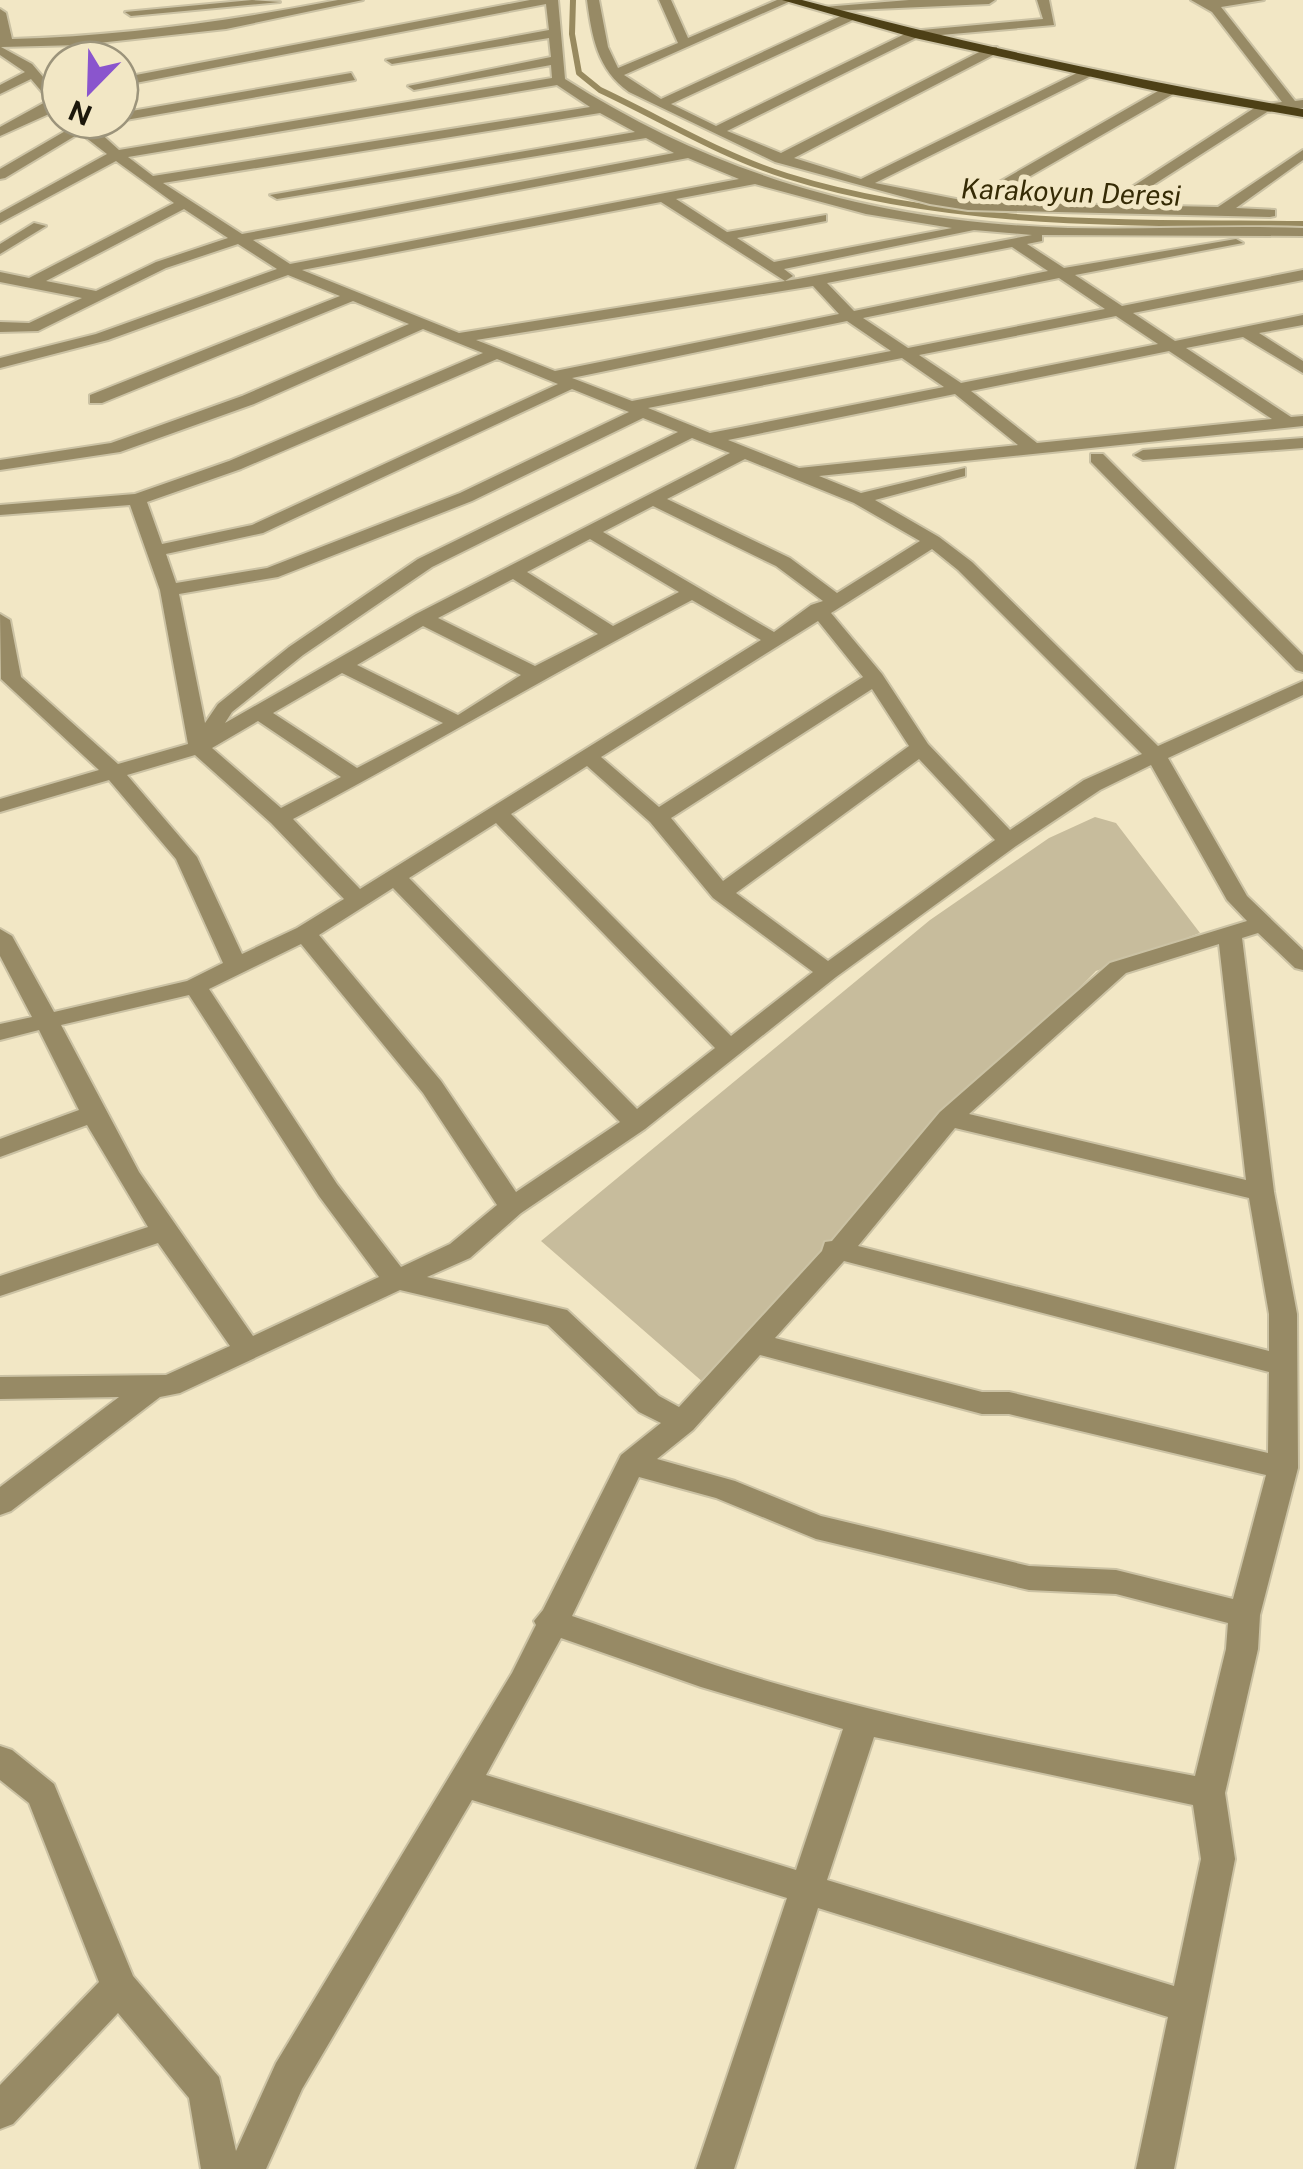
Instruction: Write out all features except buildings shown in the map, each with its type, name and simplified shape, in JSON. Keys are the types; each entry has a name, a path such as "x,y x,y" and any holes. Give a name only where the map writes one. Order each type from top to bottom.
{"main road":[{"path":"788,0 915,34 1264,108"}],"street":[{"path":"2,44 143,35 357,0"},
{"path":"140,78 550,0 559,80 599,109 750,180 861,210 982,225 1066,232 1302,232"},
{"path":"593,0 600,44 615,74 660,104 780,159 968,206 1287,214"},
{"path":"665,0 686,45"},
{"path":"615,74 788,0"},
{"path":"814,8 990,0"},
{"path":"717,131 915,34 1050,22 1044,0"},
{"path":"1204,2 1258,0"},
{"path":"131,12 260,2 339,3"},
{"path":"1204,2 1299,107"},
{"path":"0,13 2,44 40,81"},
{"path":"660,104 849,18"},
{"path":"392,60 555,33"},
{"path":"780,159 906,98 993,50"},
{"path":"414,86 556,60"},
{"path":"864,183 1089,72"},
{"path":"0,90 33,73"},
{"path":"140,114 352,77"},
{"path":"0,219 116,155 559,80"},
{"path":"968,206 1170,90"},
{"path":"1107,209 1264,108 1299,107"},
{"path":"0,132 40,108"},
{"path":"150,181 599,109"},
{"path":"277,196 649,134"},
{"path":"0,176 56,140"},
{"path":"99,140 150,181 288,270 860,499 933,540 965,566 1157,757 1238,900 1303,964"},
{"path":"0,327 32,328 93,294 242,238 689,154"},
{"path":"1222,212 1303,154"},
{"path":"0,363 102,337 288,270 750,180"},
{"path":"665,198 771,267 806,281 850,316 958,389 1032,448"},
{"path":"31,283 185,202"},
{"path":"722,237 821,218"},
{"path":"771,267 982,225"},
{"path":"0,250 40,226"},
{"path":"450,338 806,281 1066,232"},
{"path":"158,550 257,529 559,381 1062,272 1302,232"},
{"path":"1014,242 1169,345 1296,422"},
{"path":"170,590 272,573 466,497 634,410 1118,308 1303,275"},
{"path":"0,277 93,294"},
{"path":"96,399 352,296"},
{"path":"711,438 1303,320"},
{"path":"0,465 114,448 248,400 419,325"},
{"path":"1243,330 1303,368"},
{"path":"0,510 137,499 234,465 493,355"},
{"path":"798,474 1296,422"},
{"path":"199,747 225,708 296,651 425,563 691,432"},
{"path":"860,499 932,476 1303,442"},
{"path":"0,806 111,769 199,747 423,618 745,452"},
{"path":"1097,458 1303,666"},
{"path":"137,499 170,590 181,669 199,747 279,818 357,898"},
{"path":"654,500 783,562 826,605 920,748 1008,841"},
{"path":"590,532 772,638"},
{"path":"0,1032 195,986 237,968 396,878 933,540"},
{"path":"514,572 612,634"},
{"path":"279,818 459,723 536,674 691,594"},
{"path":"423,618 536,674"},
{"path":"0,620 6,681 111,769 186,857 237,968"},
{"path":"342,666 459,723"},
{"path":"658,817 874,678"},
{"path":"0,1388 170,1386 460,1251 512,1207 636,1123 828,972 1008,841 1092,785 1303,687"},
{"path":"256,711 355,776"},
{"path":"720,893 920,748"},
{"path":"586,755 658,817 720,893 828,972"},
{"path":"498,813 729,1048"},
{"path":"396,878 636,1123"},
{"path":"247,2169 289,2076 467,1784 524,1682 550,1621 631,1463 683,1422 893,1190 949,1118 1118,968 1262,924"},
{"path":"305,932 432,1087 512,1207"},
{"path":"0,936 48,1018 93,1114 164,1232 249,1351"},
{"path":"1156,2169 1185,2006 1218,1859 1208,1793 1242,1649 1244,1615 1282,1468 1283,1366 1293,1316 1261,1192 1230,936"},
{"path":"195,986 328,1190 396,1280 557,1317 649,1404 683,1422"},
{"path":"0,1148 93,1114"},
{"path":"949,1118 1261,1192"},
{"path":"0,1286 164,1232"},
{"path":"835,1250 1283,1366"},
{"path":"754,1342 982,1403 1009,1403 1282,1468"},
{"path":"0,1503 154,1386"},
{"path":"631,1463 724,1489 816,1527 1029,1578 1116,1582 1244,1615"},
{"path":"550,1621 723,1681 864,1719 1078,1769 1208,1793"},
{"path":"715,2169 864,1719"},
{"path":"0,1760 42,1794 119,1987 206,2090 220,2169"},
{"path":"467,1784 1185,2006"},
{"path":"0,2112 119,1987"}],"shaded area":[{"path":"1095,817 1116,823 1200,933 1096,971 830,1242 704,1383 541,1241 930,920 1049,838"}],"waterway":[{"name":"Karakoyun Deresi","path":"573,0 572,34 579,73 600,90 692,136 787,176 850,193 978,214 1108,222 1303,224"}]}
